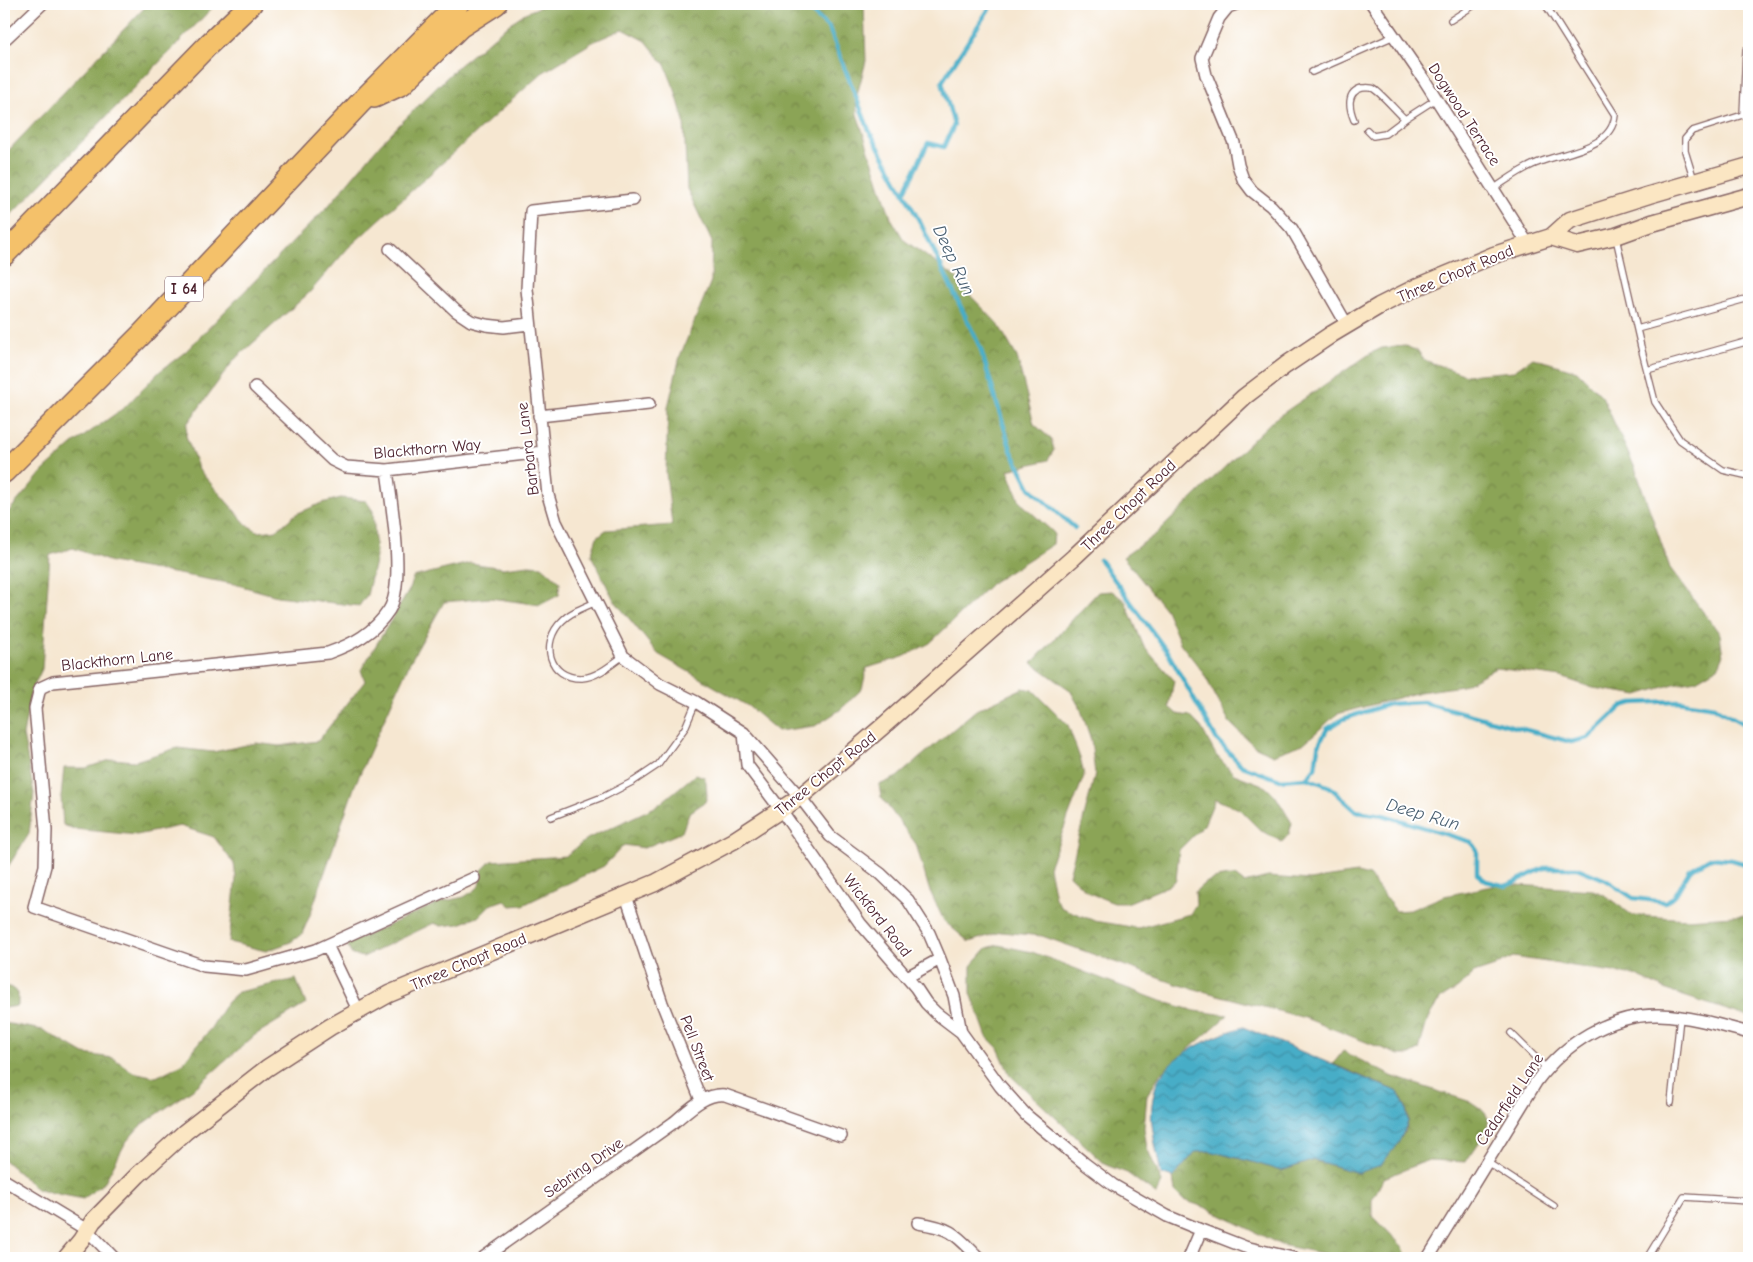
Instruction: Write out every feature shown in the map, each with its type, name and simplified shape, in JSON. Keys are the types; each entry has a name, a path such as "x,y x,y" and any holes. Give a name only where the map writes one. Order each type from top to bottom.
{"highway":[{"path":"209,44 233,4"},
{"path":"4,255 209,44 251,4"},
{"name":"I 64","path":"4,472 143,333 360,104 458,4"},
{"path":"360,104 402,84 460,27 496,4"}],"main road":[{"name":"Three Chopt Road","path":"66,1258 93,1221 138,1175 218,1105 280,1059 330,1027 389,994 626,896 689,866 733,841 800,797 904,708 1074,557 1244,397 1286,365 1347,325 1417,287 1494,255 1551,237 1570,220 1749,166"},
{"path":"1551,237 1577,245 1616,236 1652,223 1749,196"}],"street":[{"path":"4,40 42,4"},
{"path":"1236,4 1228,7 1219,18 1202,58 1206,75 1234,143 1243,179 1252,191 1271,206 1292,228 1347,325"},
{"name":"Dogwood Terrace","path":"1372,4 1436,99 1528,244"},
{"name":"Barbara Lane","path":"633,200 531,211 527,289 529,324 548,495 556,522 622,656 660,684 696,702 744,733 800,797"},
{"path":"390,249 456,311 471,321 486,326 504,327 529,324"},
{"name":"Blackthorn Way","path":"255,387 332,460 346,467 387,470 543,452"},
{"path":"539,416 649,404"},
{"name":"Blackthorn Lane","path":"387,470 398,566 396,586 390,608 377,625 364,637 349,646 328,653 54,682 40,688 35,708 46,830 45,866 34,907 204,966 246,970 316,950 474,878"},
{"path":"744,733 747,765 781,810"},
{"name":"Wickford Road","path":"781,810 860,923 906,977 940,959 924,925 908,900 881,874 830,836 800,797"},
{"name":"Pell Street","path":"626,896 662,1003 702,1100 719,1095 725,1096 841,1136"},
{"path":"327,945 359,1012"},
{"path":"940,959 954,996 961,1032"},
{"path":"906,977 936,1013 961,1032 1011,1100 1084,1164 1113,1185 1154,1209 1200,1230 1245,1247 1293,1258"},
{"name":"Cedarfield Lane","path":"1428,1258 1536,1082 1546,1068 1571,1045 1594,1031 1613,1023 1658,1015 1713,1023 1749,1033"},
{"name":"Sebring Drive","path":"483,1258 673,1123 702,1100"},
{"path":"4,1180 87,1230 114,1258"},
{"path":"918,1223 940,1226 951,1232 979,1258"},
{"path":"1189,1258 1200,1230"}],"lane":[{"path":"1451,20 1476,4"},
{"path":"1493,189 1537,162 1584,148 1611,130 1615,123 1615,115 1544,4"},
{"path":"1312,72 1394,36"},
{"path":"1695,182 1685,151 1685,139 1692,131 1746,114 1746,50 1749,53"},
{"path":"1354,120 1350,109 1350,99 1357,90 1366,88 1374,89 1405,119"},
{"path":"1367,130 1373,136 1385,134 1436,99"},
{"path":"1616,236 1655,402 1680,440 1723,470 1749,476"},
{"path":"1637,330 1749,298"},
{"path":"1647,370 1749,341"},
{"path":"596,602 562,621 551,643 549,653 552,663 565,676 583,678 605,670 622,656"},
{"path":"551,817 605,796 634,781 658,765 685,728 696,702"},
{"path":"1671,1103 1680,1017"},
{"path":"1511,1033 1546,1068"},
{"path":"1487,1162 1554,1206"},
{"path":"1647,1258 1684,1197 1749,1201"}],"green space":[{"path":"148,4 216,4 4,222 4,155"},
{"path":"547,4 864,4 866,61 856,99 857,114 891,218 904,240 958,279 967,292 998,324 1017,357 1034,424 1051,439 1054,450 1048,460 1008,470 1020,502 1054,533 1053,544 992,583 930,643 903,657 867,668 862,689 840,710 815,726 778,731 748,706 658,654 614,600 591,555 597,537 606,530 672,525 666,473 668,407 680,356 711,281 712,242 687,189 684,121 665,65 646,41 623,29 593,42 542,73 348,248 310,292 234,360 187,424 186,436 199,470 247,525 259,532 277,530 296,514 322,503 341,498 366,501 373,511 376,557 367,595 359,606 277,596 234,584 111,562 73,548 50,555 42,669 31,692 23,735 34,793 29,834 4,873 4,517 43,471 73,444 125,407 159,372 185,352 330,204 382,142 458,66 512,22 525,13"},
{"path":"1405,346 1418,351 1424,360 1466,375 1514,371 1533,358 1577,371 1602,396 1635,468 1670,568 1720,634 1723,657 1718,667 1696,680 1674,684 1638,695 1593,688 1561,677 1496,668 1462,686 1420,692 1337,714 1303,744 1273,755 1254,746 1230,723 1202,671 1180,643 1166,610 1123,557 1156,534 1273,420 1371,353 1382,348"},
{"path":"470,563 503,568 529,565 542,566 560,582 559,595 540,605 490,598 444,602 410,662 355,785 302,934 291,942 266,951 229,942 236,878 234,864 214,837 180,826 137,835 74,829 63,825 61,797 64,768 86,768 113,759 135,761 177,748 213,752 256,743 279,746 318,741 365,681 361,670 411,587 413,577"},
{"path":"1112,591 1125,601 1144,647 1174,680 1169,707 1177,714 1190,716 1201,727 1216,755 1234,774 1263,785 1275,795 1292,823 1289,834 1282,842 1260,830 1239,809 1215,799 1204,825 1179,850 1176,880 1168,886 1127,903 1114,903 1089,893 1069,875 1095,774 1091,740 1081,710 1070,690 1032,663 1098,592"},
{"path":"1023,688 1033,690 1068,725 1081,761 1084,776 1049,867 1055,898 1062,908 1095,921 1138,928 1190,914 1196,904 1195,892 1203,884 1229,876 1235,876 1244,883 1268,877 1310,880 1357,873 1369,876 1396,911 1410,910 1444,896 1502,884 1593,890 1603,894 1632,915 1687,919 1749,915 1749,1017 1674,993 1634,975 1513,957 1474,973 1458,988 1440,999 1428,1018 1419,1050 1410,1055 1399,1055 1305,1018 1176,984 1042,936 1001,932 969,942 944,921 929,889 916,844 881,797 879,785 897,777 976,710"},
{"path":"696,774 704,777 707,796 705,802 689,813 682,832 644,848 624,845 604,866 523,905 511,906 504,900 490,905 478,917 459,924 441,926 434,923 363,957 352,955 347,944 440,902 464,897 475,890 479,886 482,870 491,861 566,856 587,839 657,806"},
{"path":"998,945 1032,952 1158,1000 1195,1011 1228,1015 1160,1074 1147,1095 1144,1128 1147,1148 1162,1182 1157,1195 1127,1173 1106,1165 1010,1075 998,1048 987,1037 971,993 971,966 987,948"},
{"path":"296,979 306,1004 255,1035 197,1086 139,1127 126,1142 104,1183 83,1199 38,1190 4,1160 4,1023 43,1030 84,1054 113,1058 133,1072 156,1077 182,1064 211,1028 227,1002 238,992"},
{"path":"4,986 10,987 18,993 18,1006 4,1008"},
{"path":"1343,1051 1391,1076 1471,1102 1483,1111 1488,1119 1484,1135 1466,1162 1429,1160 1384,1178 1372,1200 1372,1215 1403,1247 1407,1258 1346,1258 1281,1245 1207,1208 1183,1200 1175,1192 1173,1178 1195,1152 1210,1151 1281,1171 1314,1160 1358,1173 1388,1151 1402,1137 1406,1129 1408,1117 1404,1102 1398,1092 1333,1064"}],"water":[{"path":"1243,1027 1398,1092 1406,1108 1408,1122 1399,1142 1381,1165 1358,1173 1314,1160 1281,1171 1210,1151 1195,1152 1173,1178 1161,1174 1151,1120 1153,1099 1158,1080 1169,1066 1188,1051 1209,1040"}],"waterway":[{"name":"Deep Run","path":"803,4 829,28 869,130 921,224 980,347 1011,450 1030,488 1075,528"},
{"path":"904,193 928,143 944,147 954,125 942,82 992,4"},
{"name":"Deep Run","path":"1100,560 1168,653 1217,740 1242,766 1280,780 1307,778 1330,787 1356,811 1383,815 1471,842 1477,851 1477,874 1486,881 1506,886 1544,868 1577,868 1606,880 1633,898 1665,902 1674,897 1690,870 1710,858 1732,860 1749,865"},
{"name":"Deep Run","path":"1307,778 1315,768 1318,747 1327,729 1343,719 1389,704 1423,702 1571,742 1588,738 1622,706 1632,703 1678,701 1714,707 1749,727"}]}
